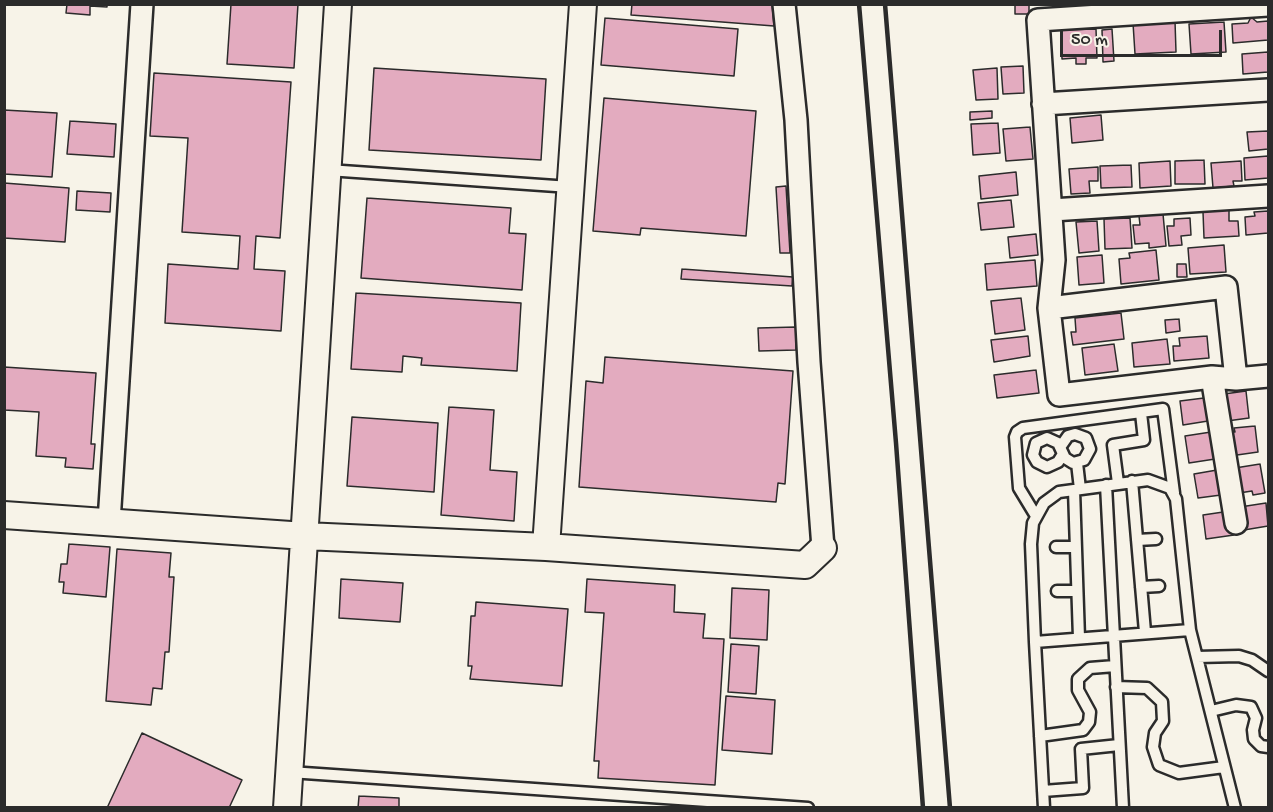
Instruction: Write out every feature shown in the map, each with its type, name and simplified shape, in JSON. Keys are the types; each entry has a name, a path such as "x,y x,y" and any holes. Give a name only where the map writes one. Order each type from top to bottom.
{"street":[{"path":"109,522 142,4"},
{"path":"287,807 338,4"},
{"path":"546,547 583,4"},
{"path":"4,515 305,536 546,547 805,565 823,548 809,362 796,120 784,4"},
{"path":"1269,5 1038,20 1054,260 1048,291 1059,395 1212,377 1236,379 1269,376"},
{"path":"1043,104 1269,90"},
{"path":"1052,210 1269,196"},
{"path":"1049,308 1226,287 1236,379"},
{"path":"1212,377 1236,523"}],"lane":[{"path":"328,170 571,187"},
{"path":"1036,516 1019,488 1015,437 1023,428 1163,410 1190,630 1235,807"},
{"path":"1119,483 1113,445 1144,440 1141,413"},
{"path":"1033,455 1036,443 1043,438 1051,438 1062,450 1068,461 1077,463 1084,460 1089,453 1090,445 1086,438 1071,434 1065,439 1062,450 1058,462 1047,467 1036,462 1033,455"},
{"path":"1016,457 1033,455"},
{"path":"1077,463 1076,547 1079,638"},
{"path":"1044,807 1031,544 1036,516 1049,498 1059,492 1077,489 1154,480 1174,493"},
{"path":"1132,481 1145,632"},
{"path":"1106,485 1123,807"},
{"path":"1137,540 1156,539"},
{"path":"1056,547 1076,547"},
{"path":"1141,587 1159,586"},
{"path":"1057,591 1077,591"},
{"path":"1035,642 1190,630"},
{"path":"1197,657 1239,656 1252,660 1269,671"},
{"path":"1040,736 1083,730 1089,722 1090,712 1078,690 1080,674 1090,668 1115,666"},
{"path":"1116,687 1147,688 1162,702 1163,721 1155,733 1153,747 1159,765 1179,773 1224,767"},
{"path":"1211,711 1236,705 1251,707 1256,718 1254,739 1261,746 1269,747"},
{"path":"1043,791 1083,788 1081,749 1119,745"},
{"path":"289,772 808,807"}],"building":[{"path":"67,4 107,4 107,7 90,6 90,15 66,13"},
{"path":"231,4 298,4 294,68 227,64"},
{"path":"632,4 772,4 774,26 631,15"},
{"path":"1015,4 1029,4 1029,14 1015,14"},
{"path":"1251,17 1257,22 1268,21 1268,40 1233,43 1232,24 1248,23"},
{"path":"605,18 738,29 734,76 601,65"},
{"path":"1175,21 1176,52 1135,54 1133,23"},
{"path":"1224,22 1226,52 1191,54 1189,24"},
{"path":"1096,29 1097,58 1086,58 1086,64 1076,64 1076,58 1062,59 1061,30"},
{"path":"1112,29 1114,61 1103,62 1102,30"},
{"path":"1268,52 1268,72 1243,74 1242,54"},
{"path":"1023,66 1024,93 1003,94 1001,67"},
{"path":"374,68 546,79 541,160 369,150"},
{"path":"997,68 998,99 976,100 973,70"},
{"path":"154,73 291,82 280,238 256,236 254,269 285,271 281,331 165,323 168,264 238,269 240,236 182,232 188,138 150,136"},
{"path":"604,98 756,111 746,236 641,228 640,235 593,231"},
{"path":"4,110 57,113 52,177 4,174"},
{"path":"992,111 992,118 970,120 970,112"},
{"path":"1101,115 1103,140 1072,143 1070,118"},
{"path":"70,121 116,124 114,157 67,154"},
{"path":"998,123 1000,153 973,155 971,124"},
{"path":"1030,127 1033,159 1006,161 1003,129"},
{"path":"1268,131 1268,149 1249,151 1247,132"},
{"path":"1268,156 1268,178 1245,180 1244,158"},
{"path":"1204,160 1205,184 1175,184 1175,161"},
{"path":"1170,161 1171,186 1140,188 1139,163"},
{"path":"1241,161 1242,181 1233,181 1234,186 1213,188 1211,163"},
{"path":"1131,165 1132,187 1101,188 1100,166"},
{"path":"1098,167 1098,181 1089,181 1090,193 1071,194 1069,169"},
{"path":"1016,172 1018,195 981,199 979,176"},
{"path":"4,183 69,188 65,242 4,238"},
{"path":"786,186 790,253 780,253 776,187"},
{"path":"77,191 111,193 110,212 76,210"},
{"path":"367,198 511,208 509,233 526,234 522,290 361,278"},
{"path":"1011,200 1014,227 981,230 978,203"},
{"path":"1229,208 1229,221 1238,221 1239,236 1204,238 1203,212"},
{"path":"1268,211 1268,233 1246,235 1245,217 1255,216 1254,212"},
{"path":"1163,214 1166,246 1149,248 1149,243 1135,244 1133,225 1140,225 1139,216"},
{"path":"1130,218 1132,248 1105,249 1104,219"},
{"path":"1190,218 1191,235 1181,236 1182,245 1169,246 1167,226 1174,226 1174,219"},
{"path":"1097,221 1099,251 1079,253 1076,222"},
{"path":"1036,234 1038,255 1010,258 1008,237"},
{"path":"1224,245 1226,272 1190,274 1188,248"},
{"path":"1156,250 1159,280 1121,284 1119,259 1130,258 1129,253"},
{"path":"1102,255 1104,283 1079,285 1077,257"},
{"path":"1035,260 1037,286 987,290 985,264"},
{"path":"1177,264 1186,264 1187,277 1177,277"},
{"path":"682,269 793,277 792,286 681,279"},
{"path":"356,293 521,303 517,371 421,365 422,358 403,356 402,372 351,369"},
{"path":"1021,298 1025,330 995,334 991,301"},
{"path":"1121,313 1124,339 1073,345 1071,332 1076,332 1075,318"},
{"path":"1179,319 1180,331 1166,333 1165,320"},
{"path":"796,327 796,350 759,351 758,328"},
{"path":"1028,336 1030,356 994,362 991,340"},
{"path":"1207,336 1209,358 1174,361 1173,346 1180,346 1179,338"},
{"path":"1167,339 1170,364 1134,367 1132,343"},
{"path":"1114,344 1118,371 1085,375 1082,348"},
{"path":"605,357 793,371 785,484 778,483 776,502 579,487 586,381 603,383"},
{"path":"4,367 96,373 91,444 95,444 93,469 65,467 66,458 36,456 39,412 4,410"},
{"path":"1036,370 1039,393 997,398 994,375"},
{"path":"1246,391 1249,418 1227,421 1224,394"},
{"path":"1204,398 1208,421 1183,425 1180,401"},
{"path":"449,407 494,410 490,470 517,472 514,521 441,515"},
{"path":"352,417 438,423 434,492 347,486"},
{"path":"1255,426 1258,452 1230,456 1228,432 1235,432 1234,428"},
{"path":"1211,432 1215,459 1189,463 1185,436"},
{"path":"1260,464 1265,493 1253,495 1252,491 1239,493 1235,468"},
{"path":"1217,470 1221,495 1198,498 1194,474"},
{"path":"1266,503 1268,526 1244,530 1240,507"},
{"path":"1230,511 1234,535 1206,539 1203,515"},
{"path":"69,544 110,547 106,597 63,593 64,582 59,582 61,564 67,564"},
{"path":"117,549 171,553 169,577 174,577 169,652 165,652 162,689 153,688 151,705 106,701"},
{"path":"341,579 403,583 400,622 339,618"},
{"path":"587,579 675,585 674,612 705,614 703,638 724,639 715,785 598,778 599,761 594,761 604,613 585,612"},
{"path":"732,588 769,590 767,640 730,638"},
{"path":"476,602 568,609 562,686 470,679 472,666 468,666 471,616 475,616"},
{"path":"731,644 759,646 756,694 728,692"},
{"path":"726,696 775,700 772,754 722,750"},
{"path":"142,733 242,780 229,808 107,808"},
{"path":"359,796 399,798 399,808 358,808"}],"railway":[{"path":"859,4 896,443 923,808"},
{"path":"885,4 950,808"}]}
